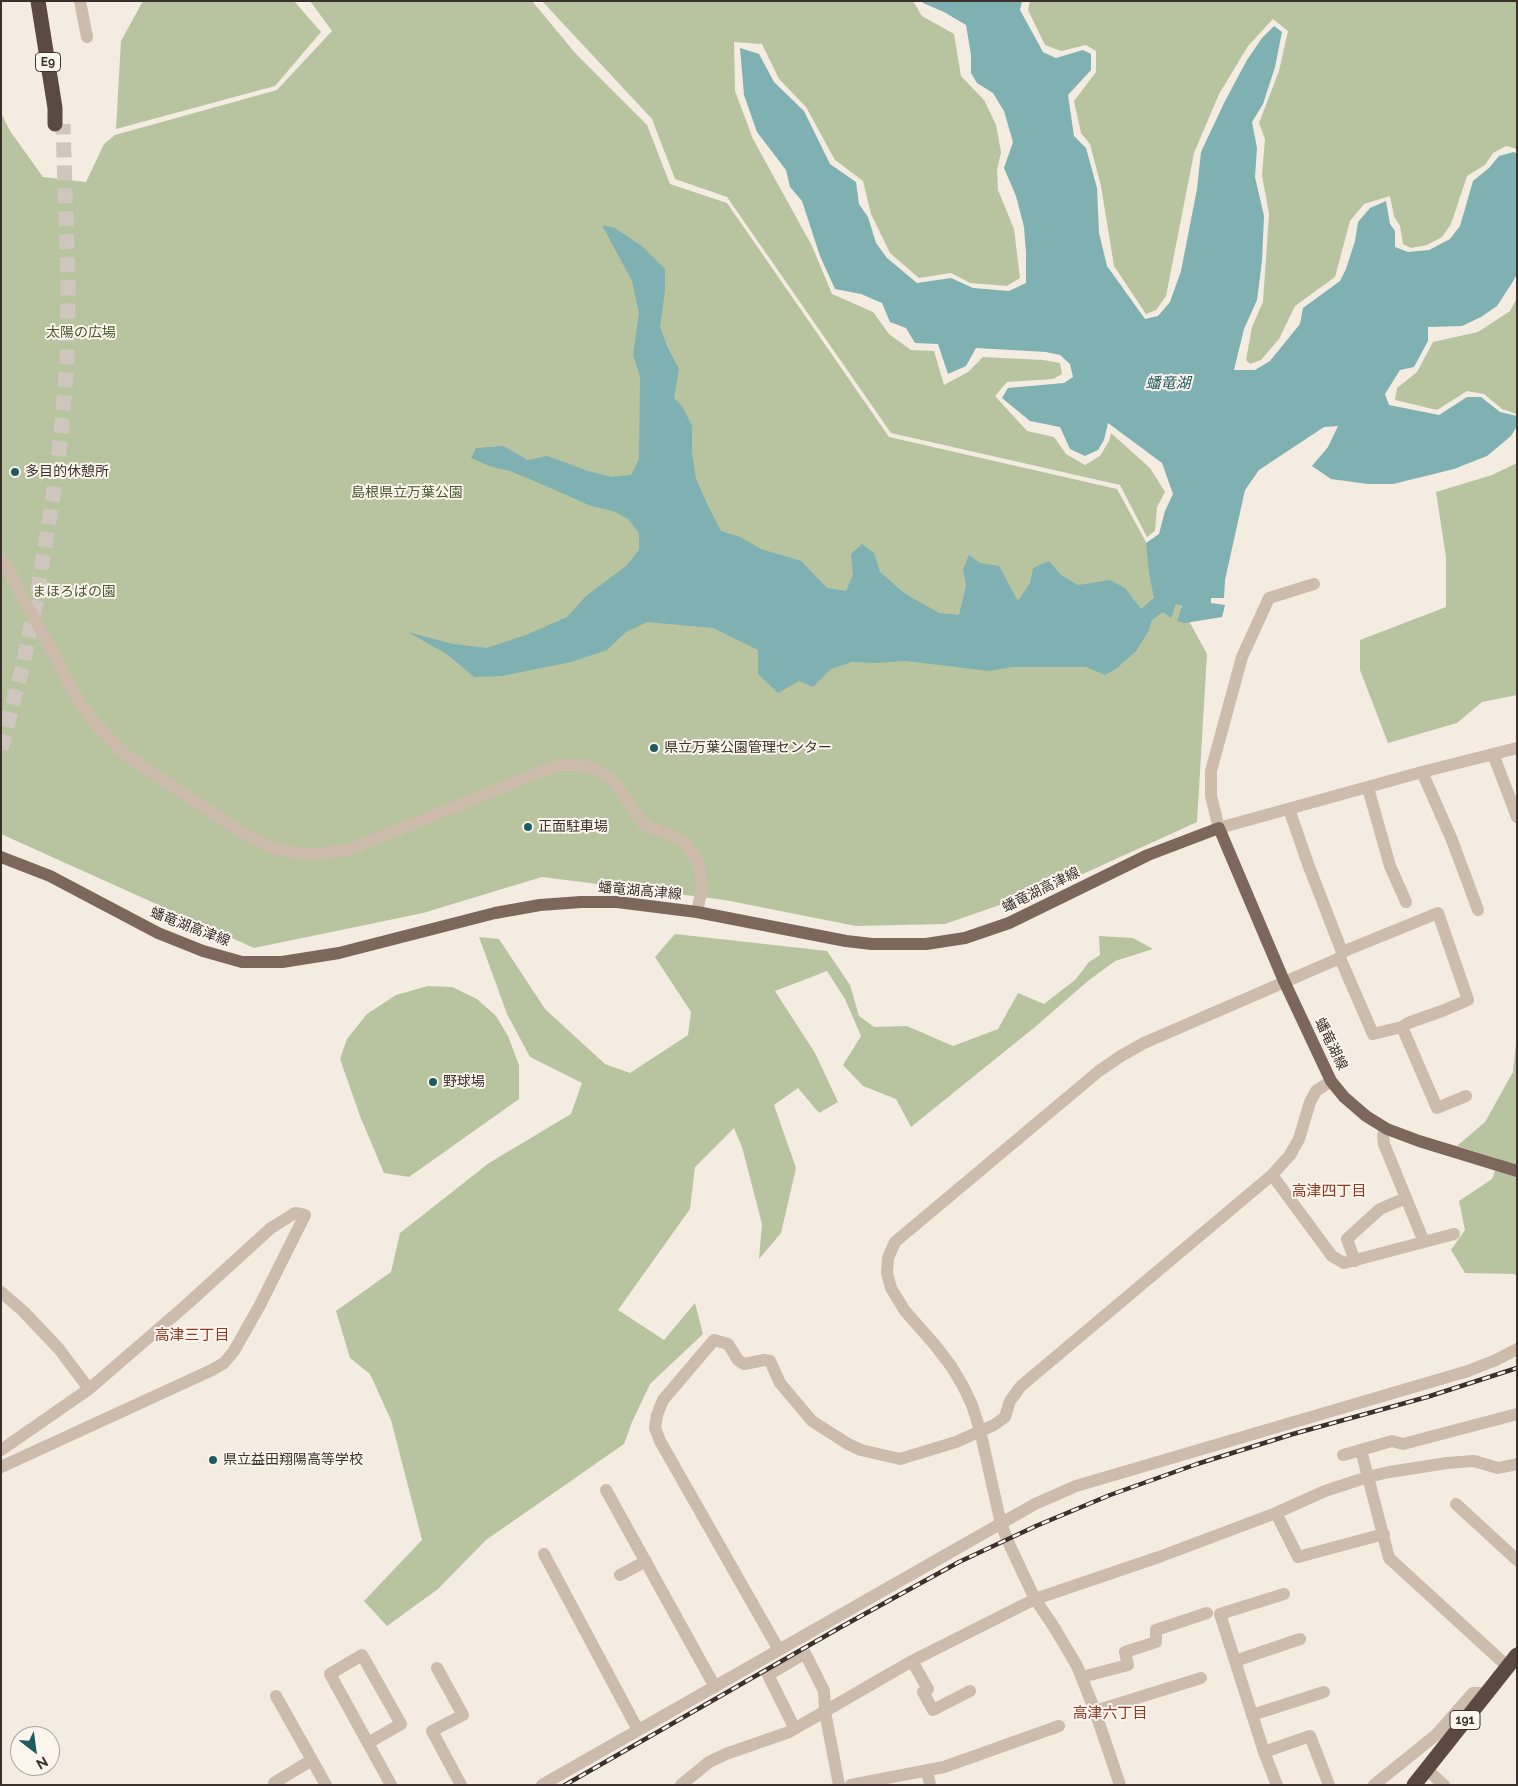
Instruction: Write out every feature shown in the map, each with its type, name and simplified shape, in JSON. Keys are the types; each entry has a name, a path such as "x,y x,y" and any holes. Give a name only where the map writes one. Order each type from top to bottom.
{"highway":[{"path":"29,1 42,61 55,108"},
{"name":"E9","path":"38,1 59,124 53,39 45,1"},
{"name":"191","path":"1414,1785 1512,1661"}],"main road":[{"name":"蟠竜湖高津線","path":"1,857 50,876 158,933 204,951 242,962 282,962 339,954 495,913 582,902 617,902 697,912 846,941 872,944 926,944 965,938 1009,923 1148,855 1219,828"},
{"name":"蟠竜湖線","path":"1219,828 1284,981 1331,1081 1344,1097 1366,1116 1387,1129 1419,1141 1517,1171"}],"street":[{"path":"80,1 87,37"},
{"path":"1,559 9,570 79,702 100,730 124,754 246,834 272,847 295,853 318,854 348,850 558,765 579,765 596,770 611,779 644,825 673,836 687,845 699,864 702,888 697,912"},
{"path":"1314,584 1270,598 1242,657 1211,771 1211,796 1219,828 1517,748"},
{"path":"1493,754 1517,817"},
{"path":"1422,772 1452,840 1478,910"},
{"path":"1368,788 1390,866 1406,902"},
{"path":"1120,1785 1096,1712 1082,1677 1054,1627 1035,1600 1001,1524 980,1430 966,1392 951,1366 905,1311 891,1288 887,1273 888,1258 896,1242 908,1230 1099,1071 1121,1056 1144,1043 1341,955 1438,914 1468,1000 1402,1027 1373,1034 1341,955 1289,809"},
{"path":"1402,1027 1437,1108 1466,1096"},
{"path":"780,1650 660,1442 655,1428 657,1415 663,1400 714,1340 728,1344 738,1360 744,1364 764,1360 770,1361 780,1383 812,1421 861,1450 900,1459 956,1442 994,1425 1004,1417 1010,1401 1020,1386 1272,1175 1290,1156 1299,1139 1310,1102 1316,1091 1331,1081"},
{"path":"1387,1129 1383,1135 1384,1144 1424,1242"},
{"path":"1272,1175 1332,1256 1344,1263 1454,1234"},
{"path":"1355,1261 1347,1239 1380,1209 1406,1198"},
{"path":"1,1450 89,1389 184,1307 271,1228 295,1213 305,1215 227,1366 212,1370 1,1467"},
{"path":"1,1292 23,1311 59,1349 89,1389"},
{"path":"542,1785 1035,1504 1076,1486 1468,1372 1517,1349"},
{"path":"1512,1661 1389,1558 1361,1450 1342,1455 1392,1441 1403,1444 1517,1414"},
{"path":"680,1785 709,1762 795,1728 912,1662 1035,1600 1159,1557 1325,1491 1368,1477 1447,1463 1474,1461 1498,1468 1517,1464"},
{"path":"606,1490 715,1687"},
{"path":"1456,1504 1517,1560"},
{"path":"1276,1512 1298,1557 1384,1534"},
{"path":"544,1554 638,1730"},
{"path":"620,1575 646,1562"},
{"path":"1277,1785 1264,1752 1220,1614 1284,1594"},
{"path":"1082,1677 1128,1665 1125,1652 1156,1642 1156,1630 1207,1613"},
{"path":"1235,1661 1300,1639"},
{"path":"795,1728 768,1675 805,1653 824,1691 839,1785"},
{"path":"368,1743 401,1724 362,1655 330,1674 391,1785"},
{"path":"912,1662 928,1689 923,1692 933,1710 970,1690"},
{"path":"437,1668 463,1715 432,1731 461,1785"},
{"path":"1096,1712 1201,1678"},
{"path":"1252,1715 1324,1692"},
{"path":"1374,1785 1436,1735 1473,1692 1487,1693"},
{"path":"276,1696 326,1785"},
{"path":"851,1785 944,1767 1059,1726"},
{"path":"1264,1752 1310,1736 1328,1785"},
{"path":"276,1785 274,1783 312,1760"},
{"path":"1426,1769 1444,1785"},
{"path":"927,1770 930,1785"}],"green space":[{"path":"143,1 294,1 321,32 275,86 116,129 121,41"},
{"name":"島根県立万葉公園","path":"310,1 532,1 576,54 647,125 670,184 727,203 889,437 1117,489 1207,654 1197,822 1063,883 945,924 856,926 725,900 542,877 423,913 254,948 1,834 1,113 10,131 43,177 86,182 104,144 115,135 277,90 332,31"},
{"path":"542,1 913,1 922,16 954,34 961,76 984,100 996,125 1001,152 997,170 998,190 1014,229 1020,278 1007,286 970,283 951,273 919,278 890,253 871,214 863,181 835,160 806,107 779,79 762,44 734,42 735,91 753,139 812,246 832,294 873,312 889,334 911,350 934,351 944,385 968,372 983,357 1043,360 1060,363 1062,374 1053,379 1007,382 995,396 1027,431 1054,437 1066,454 1085,465 1100,456 1109,441 1111,433 1150,468 1165,492 1157,507 1155,531 1147,537 1120,485 891,433 727,197 675,179 652,119"},
{"path":"1030,1 1517,1 1517,149 1506,146 1493,153 1485,165 1467,176 1451,224 1442,237 1427,245 1411,248 1403,244 1400,226 1394,216 1390,196 1364,204 1350,221 1335,277 1295,306 1279,339 1261,360 1250,364 1246,360 1252,327 1263,302 1269,214 1262,175 1265,139 1259,123 1279,71 1288,31 1273,19 1248,46 1219,94 1194,153 1166,296 1156,310 1146,314 1114,266 1101,186 1090,144 1081,133 1074,101 1096,72 1096,51 1086,45 1061,51 1045,45 1028,10"},
{"path":"1517,298 1517,414 1502,409 1484,394 1467,391 1437,410 1395,400 1397,388 1417,372 1433,342 1478,332 1510,311"},
{"path":"1517,463 1517,695 1482,702 1457,723 1388,743 1360,670 1360,640 1446,607 1446,557 1436,492 1492,475"},
{"path":"675,934 827,951 850,985 859,1016 874,1027 907,1026 953,1046 998,1029 1018,993 1044,1004 1075,980 1089,962 1100,955 1099,936 1133,938 1153,949 1115,961 1088,981 1035,1027 911,1127 896,1099 863,1086 843,1065 861,1036 845,999 827,971 775,991 815,1053 838,1102 819,1113 798,1088 774,1105 796,1168 781,1233 759,1259 762,1224 742,1147 734,1128 695,1167 690,1209 618,1310 664,1340 695,1303 703,1334 650,1384 624,1444 486,1540 438,1589 387,1626 364,1601 422,1540 391,1420 370,1374 350,1358 336,1311 391,1272 400,1233 489,1163 571,1114 582,1083 530,1057 507,1014 479,937 499,939 545,1009 605,1064 630,1073 688,1035 691,1012 655,957"},
{"name":"野球場","path":"428,986 452,987 477,999 496,1016 508,1036 519,1065 519,1099 409,1177 384,1173 360,1116 340,1059 347,1039 367,1014 396,995"},
{"path":"1517,1034 1517,1276 1514,1274 1465,1273 1451,1250 1465,1230 1459,1201 1492,1179 1499,1159 1457,1146 1485,1122 1513,1072"}],"water":[{"name":"蟠竜湖","path":"923,1 1022,1 1020,10 1043,52 1056,58 1083,50 1091,54 1091,70 1068,95 1074,136 1086,148 1097,188 1099,233 1107,266 1145,319 1158,316 1170,302 1181,271 1197,189 1201,152 1225,101 1247,60 1262,38 1274,26 1282,32 1275,67 1263,104 1252,122 1257,148 1255,177 1264,216 1262,261 1257,300 1244,329 1234,370 1255,370 1270,361 1300,324 1303,308 1340,281 1355,241 1358,222 1370,208 1386,201 1390,224 1395,231 1395,247 1408,252 1429,250 1450,239 1460,226 1473,181 1489,168 1499,156 1514,152 1517,154 1517,274 1497,306 1481,317 1462,326 1428,327 1428,341 1414,367 1400,370 1385,394 1389,405 1439,415 1467,397 1481,397 1500,412 1517,416 1517,426 1511,436 1487,456 1454,469 1393,484 1368,484 1331,479 1312,466 1328,447 1338,426 1324,427 1259,470 1245,490 1225,580 1224,598 1211,598 1211,603 1225,605 1222,617 1185,623 1177,621 1182,606 1176,604 1171,618 1163,612 1152,620 1148,632 1136,651 1117,668 1105,675 1086,667 1012,667 989,671 906,661 852,662 831,669 813,687 799,681 778,693 758,674 758,650 713,628 647,622 626,632 607,650 571,662 502,676 474,677 448,655 408,632 453,644 487,648 526,635 567,617 586,596 626,566 639,550 639,533 628,519 613,511 591,506 510,471 492,467 471,458 476,448 503,446 528,460 547,456 588,471 612,477 631,475 639,459 640,376 633,355 639,313 632,281 602,225 615,228 643,247 665,269 665,291 660,327 679,369 674,398 682,406 692,426 692,453 696,479 721,531 740,537 761,549 801,561 827,588 846,591 853,575 851,554 862,544 874,553 880,572 904,593 939,613 959,615 966,586 963,569 969,555 980,563 999,566 1018,601 1030,583 1033,568 1049,561 1061,575 1078,585 1110,580 1125,588 1141,609 1154,598 1146,543 1159,534 1165,511 1173,494 1162,463 1108,423 1104,440 1098,450 1085,456 1070,449 1060,427 1030,421 1002,398 1008,388 1064,383 1073,377 1070,364 1060,355 1046,352 976,348 966,366 948,374 938,344 915,343 906,328 890,322 882,303 861,294 835,289 820,256 802,201 790,187 786,170 757,132 744,95 740,48 759,54 774,82 804,111 830,164 856,182 859,204 868,217 876,243 887,258 917,283 951,278 973,288 1009,291 1026,283 1024,227 1016,196 1004,168 1013,142 1004,111 993,93 977,83 971,73 971,55 966,25 944,12 923,3"}],"tunnel":[{"path":"1,749 23,665 36,602 61,434 67,364 68,285 63,124"}],"railway":[{"path":"565,1785 841,1627 959,1562 1036,1526 1110,1495 1197,1464 1293,1434 1427,1397 1517,1368"}],"place":[{"name":"多目的休憩所","path":"15,472"},
{"name":"県立万葉公園管理センター","path":"654,748"},
{"name":"正面駐車場","path":"528,827"},
{"name":"野球場","path":"433,1082"},
{"name":"県立益田翔陽高等学校","path":"213,1460"}],"district":[{"name":"高津四丁目","path":"1329,1191"},
{"name":"高津三丁目","path":"192,1335"},
{"name":"高津六丁目","path":"1110,1713"}],"park label":[{"name":"太陽の広場","path":"81,333"},
{"name":"まほろばの園","path":"74,592"}]}
